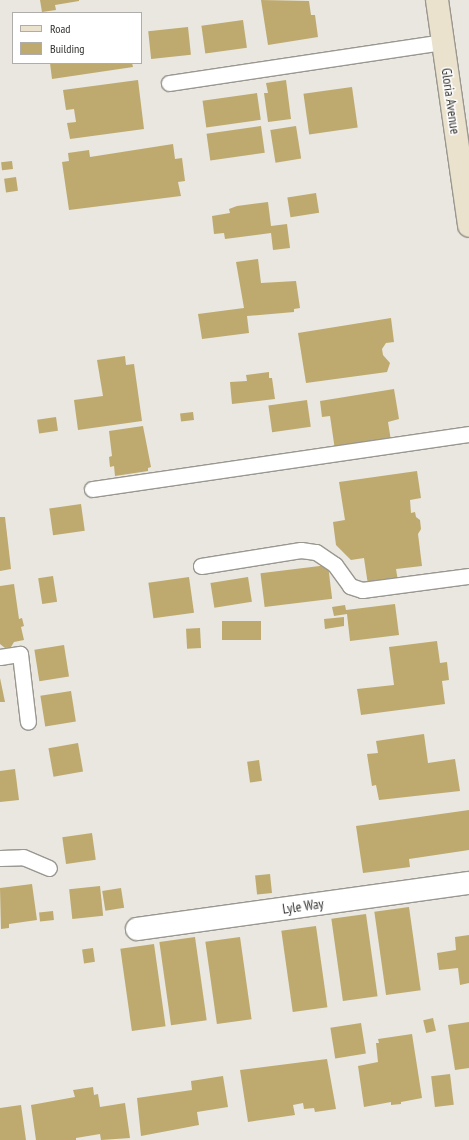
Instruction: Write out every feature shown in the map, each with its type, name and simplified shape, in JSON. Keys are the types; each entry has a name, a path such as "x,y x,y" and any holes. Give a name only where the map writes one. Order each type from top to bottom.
{"street":[{"name":"Gloria Avenue","path":"437,0 469,226"},
{"name":"Lyle Way","path":"137,930 469,883"}],"lane":[{"path":"169,83 443,42"},
{"path":"92,489 469,434"},
{"path":"201,566 301,550 316,552 334,565 350,586 362,590 469,576"},
{"path":"0,657 20,654 28,722"},
{"path":"0,858 24,857 49,868"}],"building":[{"path":"40,0 79,1 55,5 56,10 42,12"},
{"path":"261,0 309,1 311,15 315,15 318,37 268,45"},
{"path":"243,20 247,48 205,54 201,26"},
{"path":"188,27 191,55 151,59 148,31"},
{"path":"50,64 132,64 133,67 52,79"},
{"path":"138,80 144,129 70,139 67,123 76,122 74,109 66,110 63,90"},
{"path":"286,80 291,119 268,122 264,93 268,93 266,83"},
{"path":"352,87 358,128 309,134 303,94"},
{"path":"257,93 261,120 206,127 203,101"},
{"path":"261,126 265,153 210,160 207,134"},
{"path":"296,126 301,159 275,163 270,130"},
{"path":"173,144 175,159 182,158 185,181 178,182 181,196 69,210 62,162 69,161 68,153 89,150 90,157"},
{"path":"12,161 13,169 2,170 1,162"},
{"path":"16,177 18,191 6,193 4,179"},
{"path":"316,193 319,213 290,217 287,198"},
{"path":"268,202 271,226 287,224 290,248 273,250 271,233 225,239 224,233 214,234 212,216 230,213 229,209 237,206"},
{"path":"258,259 261,283 296,281 300,308 294,309 294,312 247,316 249,333 202,339 198,314 244,308 236,262"},
{"path":"391,318 394,342 386,343 382,349 383,355 390,363 387,372 306,383 298,333"},
{"path":"125,356 126,365 134,364 142,421 78,430 74,400 103,396 97,360"},
{"path":"269,372 269,378 272,378 275,399 232,404 230,382 247,381 246,375"},
{"path":"394,389 399,419 388,422 391,441 335,450 330,416 322,417 320,401"},
{"path":"307,400 311,427 272,432 268,405"},
{"path":"193,412 194,420 181,422 180,414"},
{"path":"56,417 58,431 39,434 37,420"},
{"path":"143,426 151,467 148,468 148,471 115,476 114,466 110,467 109,457 112,456 109,431"},
{"path":"417,471 421,498 410,500 411,513 415,512 416,517 420,520 421,529 418,534 422,566 396,569 398,581 368,585 364,558 351,560 336,545 333,522 345,520 339,482"},
{"path":"81,504 85,531 53,535 49,508"},
{"path":"0,517 5,517 11,569 0,571"},
{"path":"328,565 332,599 265,607 261,573"},
{"path":"53,576 57,602 42,604 38,578"},
{"path":"189,577 194,613 153,618 148,583"},
{"path":"248,577 252,602 214,608 210,583"},
{"path":"14,584 19,619 22,618 24,626 21,627 24,640 14,642 11,647 5,648 0,644 0,586"},
{"path":"395,604 399,635 350,641 347,614 334,616 332,607 345,605 346,610"},
{"path":"344,617 344,626 325,629 324,619"},
{"path":"222,621 261,621 261,640 222,640"},
{"path":"200,628 201,648 187,649 186,629"},
{"path":"437,641 440,663 447,662 449,680 442,681 445,704 361,715 357,689 394,685 389,647"},
{"path":"64,645 69,677 39,681 34,650"},
{"path":"0,678 5,702 0,702"},
{"path":"71,691 76,722 45,726 40,696"},
{"path":"424,734 428,763 455,759 460,791 379,800 376,785 372,786 367,754 378,753 376,741"},
{"path":"78,743 83,772 53,777 48,748"},
{"path":"259,760 262,781 250,782 247,762"},
{"path":"15,769 19,800 0,802 0,771"},
{"path":"469,810 469,850 409,859 410,867 363,873 356,826"},
{"path":"92,833 96,860 66,864 62,837"},
{"path":"270,874 272,893 257,894 255,876"},
{"path":"32,884 37,920 9,924 9,928 1,929 0,888"},
{"path":"100,886 103,916 72,919 69,889"},
{"path":"121,888 124,908 105,911 102,891"},
{"path":"409,907 421,990 386,995 374,912"},
{"path":"53,911 54,920 40,921 39,912"},
{"path":"366,914 378,996 343,1001 331,919"},
{"path":"316,926 327,1007 293,1012 281,931"},
{"path":"469,935 469,983 460,985 458,968 439,970 437,953 456,950 455,937"},
{"path":"195,937 207,1020 171,1025 159,942"},
{"path":"240,937 252,1019 217,1024 205,942"},
{"path":"154,944 166,1026 132,1031 120,949"},
{"path":"93,948 95,962 84,963 82,950"},
{"path":"433,1018 436,1031 426,1033 423,1020"},
{"path":"469,1022 469,1068 455,1070 448,1025"},
{"path":"361,1023 366,1054 335,1058 330,1028"},
{"path":"412,1034 422,1098 401,1102 401,1104 391,1105 391,1102 364,1107 358,1066 378,1062 376,1043 379,1043 378,1039"},
{"path":"327,1059 336,1109 315,1112 314,1108 304,1109 303,1103 293,1105 295,1115 248,1122 240,1070"},
{"path":"450,1074 454,1105 435,1107 431,1076"},
{"path":"223,1076 228,1107 197,1112 199,1125 141,1136 137,1098 192,1090 191,1081"},
{"path":"93,1087 94,1095 98,1094 100,1107 125,1103 130,1138 101,1140 100,1134 76,1138 76,1140 36,1140 31,1105 75,1097 73,1090"},
{"path":"21,1105 26,1140 0,1140 0,1108"}]}
